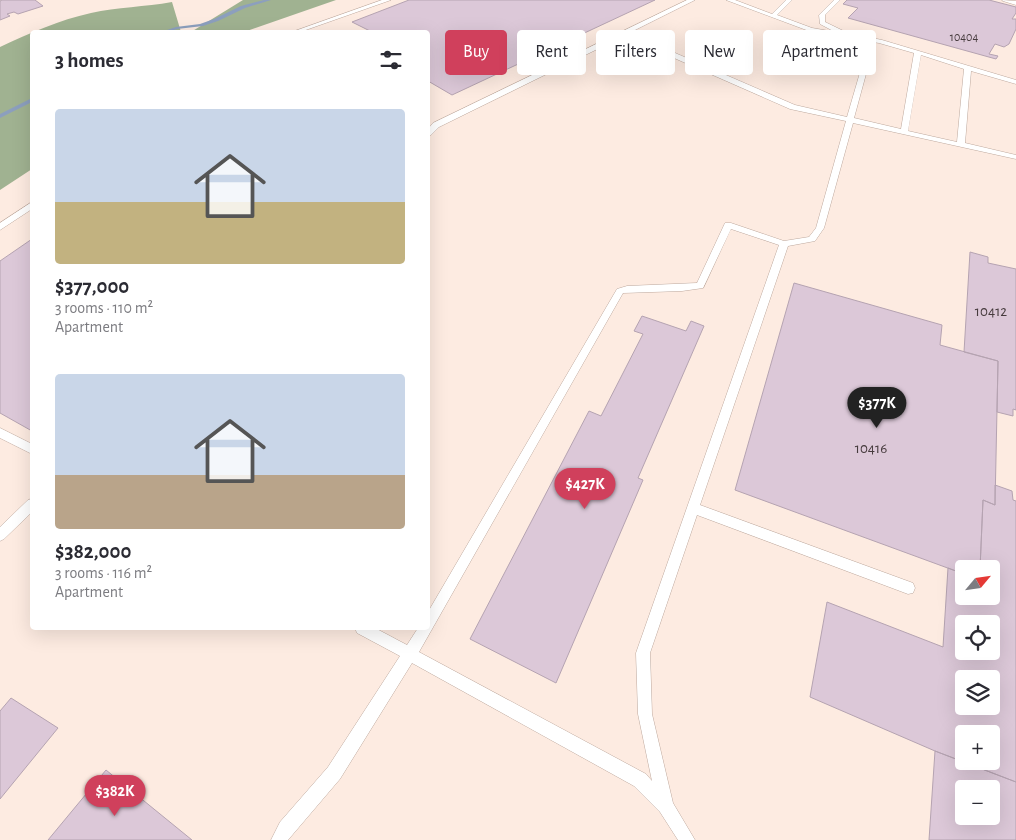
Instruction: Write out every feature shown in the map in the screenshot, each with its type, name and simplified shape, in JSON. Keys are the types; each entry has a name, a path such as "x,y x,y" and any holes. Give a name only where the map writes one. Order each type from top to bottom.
{"lane":[{"path":"301,30 388,0"},
{"path":"630,30 692,0"},
{"path":"728,0 812,30"},
{"path":"773,16 789,0"},
{"path":"837,0 822,15 822,23 837,30"},
{"path":"1005,0 1016,3"},
{"path":"876,40 1016,82"},
{"path":"430,131 436,125 596,47"},
{"path":"904,133 918,52"},
{"path":"675,55 793,107 1016,157"},
{"path":"960,145 968,68"},
{"path":"430,621 620,292 626,289 700,286 728,226 784,244 812,239 820,228 863,75"},
{"path":"0,227 30,206"},
{"path":"666,806 644,714 643,653 784,244"},
{"path":"0,433 30,448"},
{"path":"0,535 30,506"},
{"path":"693,508 908,588"},
{"path":"366,630 640,780 666,806 687,840"},
{"path":"279,840 286,828 334,773 425,630"}],"green space":[{"path":"243,0 336,0 250,30 194,30"},
{"path":"172,2 180,30 38,30 91,13"},
{"path":"30,34 30,170 0,190 0,47"}],"building":[{"path":"35,0 43,6 18,14 14,12 7,14 10,16 0,20 0,1"},
{"path":"409,0 655,0 586,32 586,30 517,30 517,65 507,69 507,30 445,30 445,75 495,75 452,95 430,82 430,30 368,30 352,22"},
{"path":"847,0 989,0 1016,7 1016,13 1012,19 1016,19 1016,29 1009,44 1004,47 995,44 989,54 998,56 996,59 848,18 858,8 843,4"},
{"path":"30,240 30,430 0,413 0,261"},
{"path":"970,252 988,257 988,263 1016,269 1016,410 1013,409 1013,416 997,412 998,361 964,352"},
{"path":"794,283 942,325 940,345 998,361 995,505 983,500 980,560 955,560 955,571 735,490"},
{"path":"642,316 686,331 691,321 704,326 638,478 643,480 556,683 470,639 589,411 601,416 643,334 634,331"},
{"path":"995,485 1012,491 1013,500 1016,501 1016,782 985,770 1000,770 1000,725 955,725 955,759 810,697 827,602 943,647 948,568 955,571 955,605 1000,605 1000,560 980,560 983,500 995,505"},
{"path":"11,698 58,728 0,799 0,711"},
{"path":"935,751 955,759 955,770 985,770 1016,782 1016,840 929,840"},
{"path":"106,770 192,840 48,840"}],"waterway":[{"path":"170,30 201,25 243,7 269,0"},
{"path":"0,116 30,101"}]}
